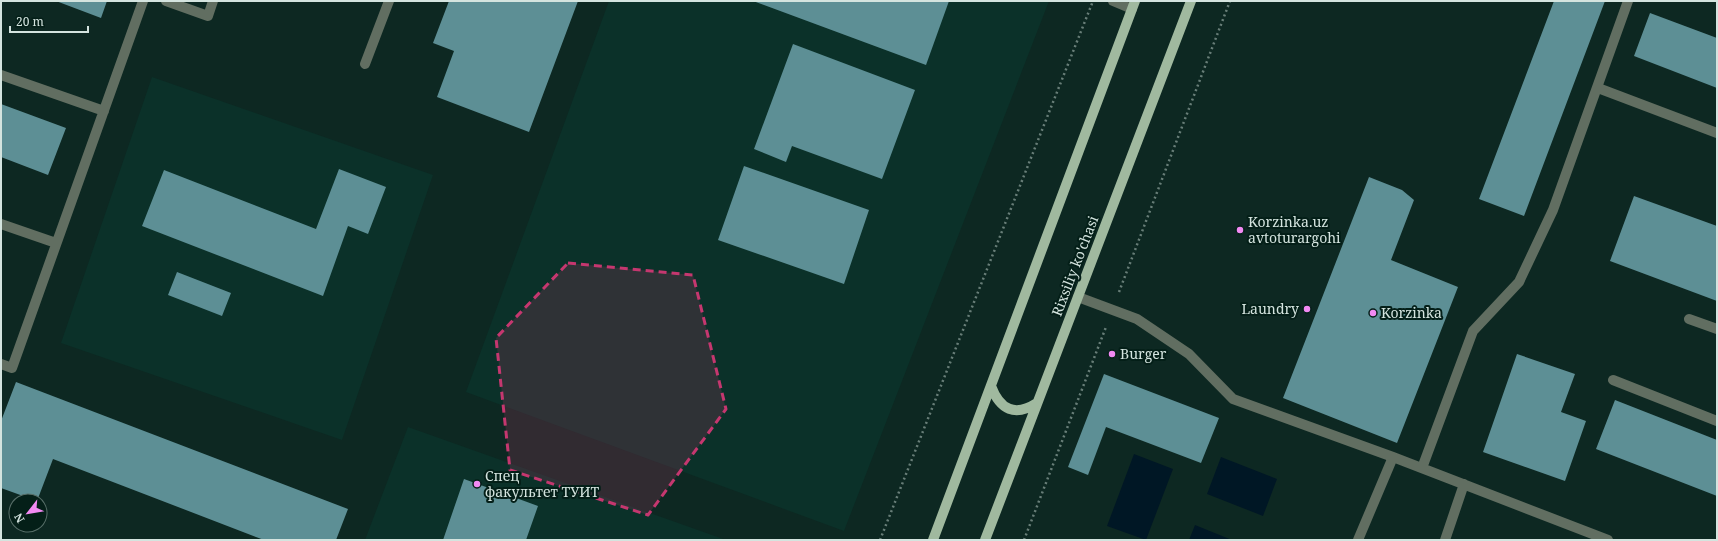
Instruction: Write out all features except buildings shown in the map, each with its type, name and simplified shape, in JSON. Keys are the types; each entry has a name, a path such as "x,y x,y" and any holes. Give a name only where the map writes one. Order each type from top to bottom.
{"main road":[{"name":"Rixsiliy ko'chasi","path":"985,540 1191,1"},
{"path":"933,540 1134,5"},
{"path":"991,386 998,400 1009,410 1024,410 1037,403"}],"street":[{"path":"1,364 12,368 143,1"},
{"path":"166,1 208,16 213,1"},
{"path":"365,64 389,1"},
{"path":"1113,1 1134,5"},
{"path":"1422,468 1473,331 1519,282 1553,210 1628,1"},
{"path":"1,75 104,110"},
{"path":"1598,88 1717,133"},
{"path":"1,224 56,243"},
{"path":"1078,297 1137,319 1189,354 1233,399 1393,457 1608,540"},
{"path":"1689,319 1717,329"},
{"path":"1612,380 1717,421"},
{"path":"1358,540 1393,457"},
{"path":"1446,540 1464,484"}],"path":[{"path":"880,540 1093,1"},
{"path":"1024,540 1230,1"}],"highlighted area":[{"path":"568,263 693,275 726,409 648,515 510,470 496,338"}],"shaded area":[{"path":"609,1 1049,1 844,531 466,392"},
{"path":"152,77 433,175 342,440 61,343"},
{"name":"Спец факультет ТУИТ","path":"408,427 726,540 365,540"}],"water":[{"path":"1134,454 1173,469 1146,540 1107,526"},
{"path":"1221,457 1277,479 1263,516 1207,494"},
{"path":"1195,525 1232,540 1189,540"}],"place":[{"name":"Korzinka.uz avtoturargohi","path":"1240,230"},
{"name":"Laundry","path":"1307,309"},
{"name":"Korzinka","path":"1373,313"},
{"name":"Burger","path":"1112,354"},
{"name":"Спец факультет ТУИТ","path":"477,484"}]}
